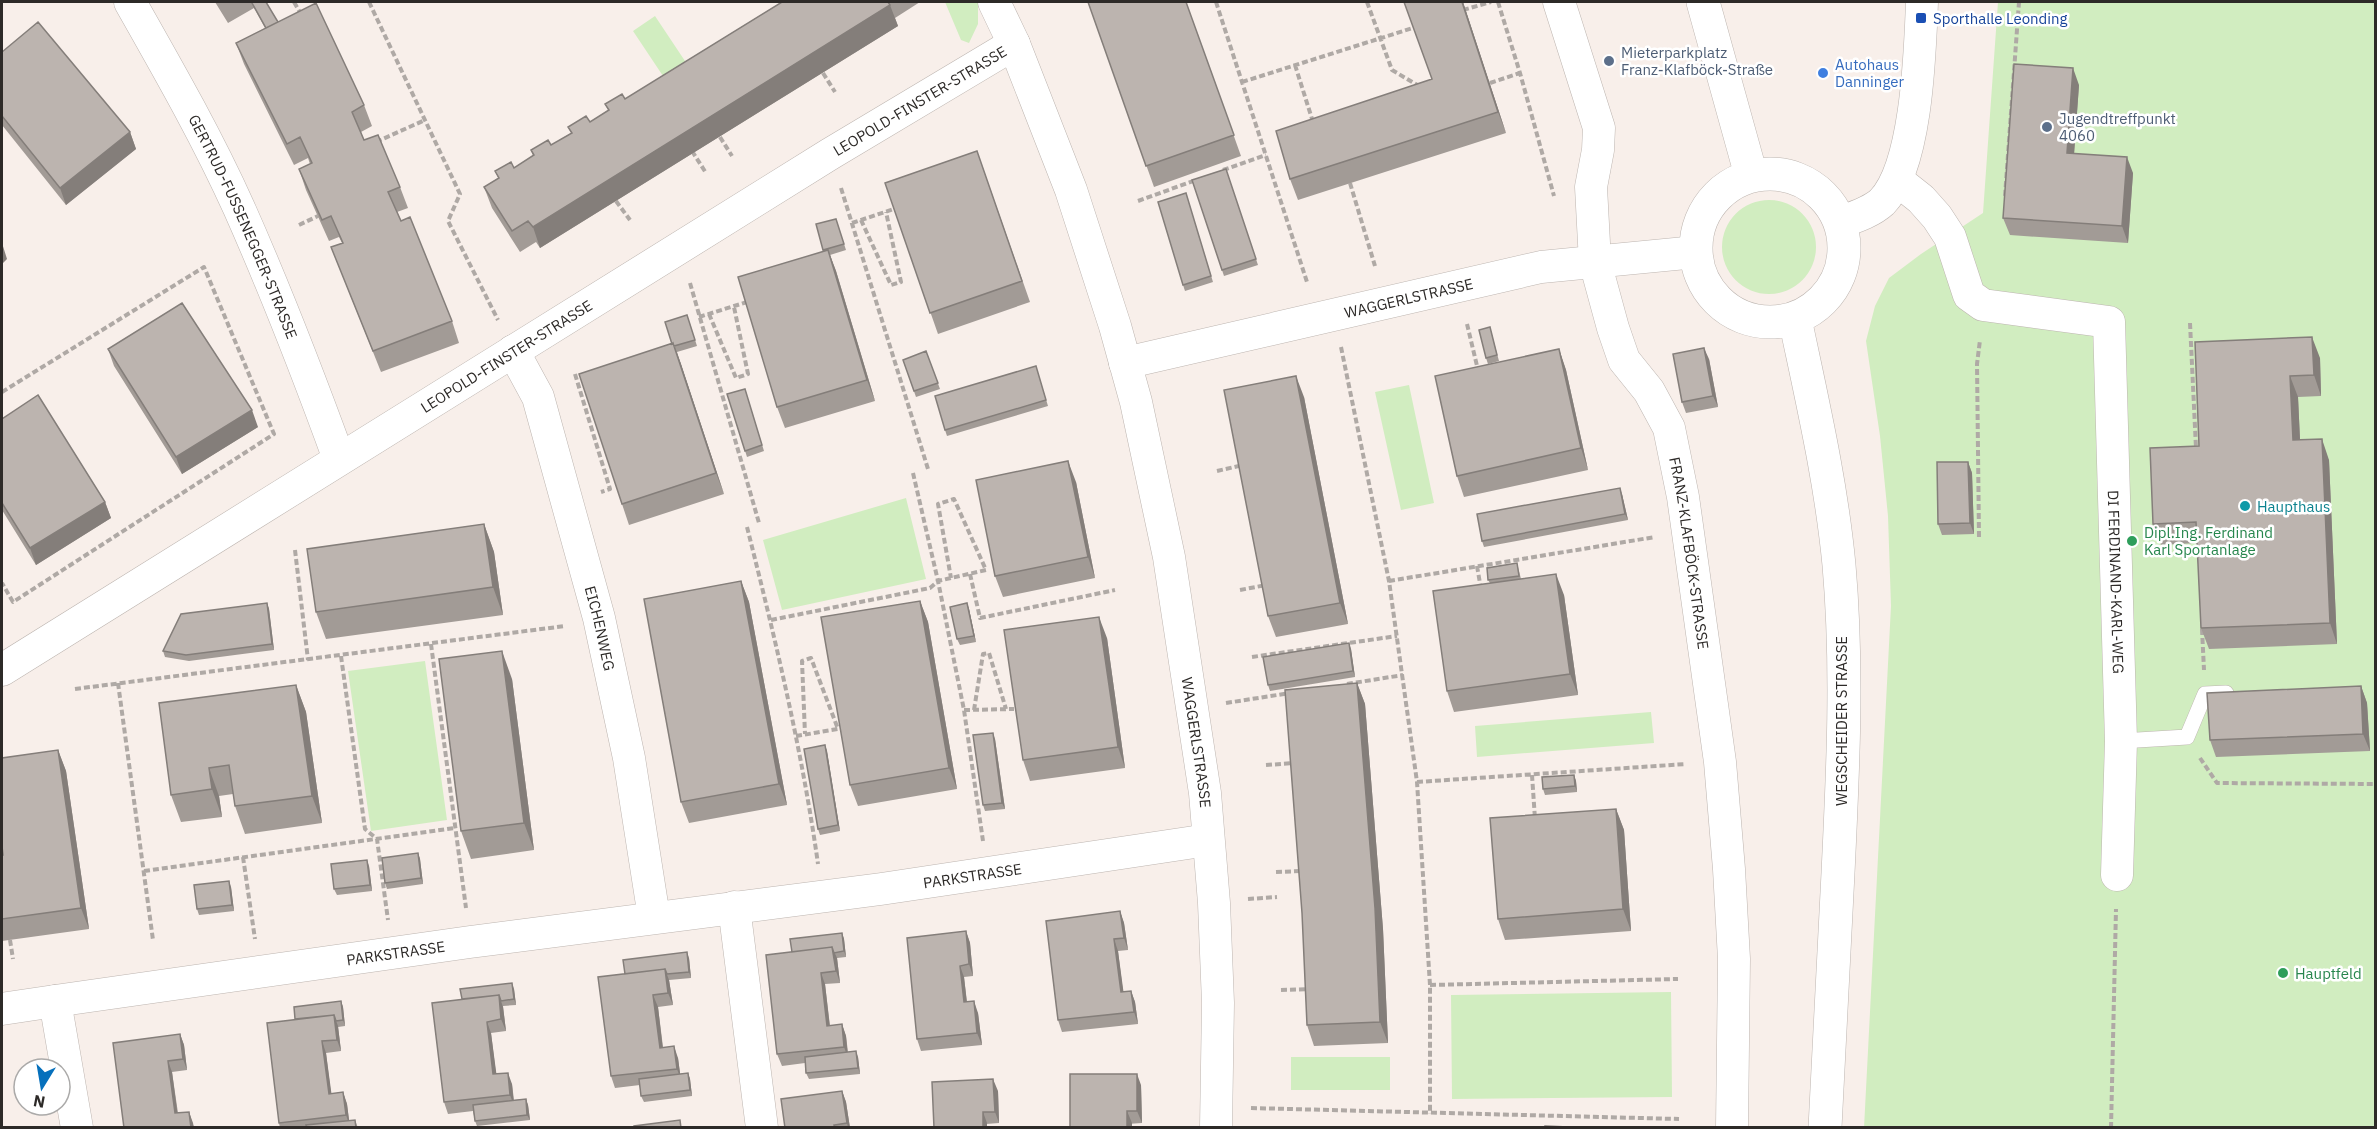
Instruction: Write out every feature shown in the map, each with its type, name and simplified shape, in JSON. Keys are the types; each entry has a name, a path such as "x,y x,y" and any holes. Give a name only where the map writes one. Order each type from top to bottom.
{"street":[{"name":"GERTRUD-FUSSENEGGER-STRASSE","path":"130,2 173,77 238,206 285,315 339,459"},
{"name":"WAGGERLSTRASSE","path":"994,2 1014,44 1071,190 1125,363 1169,557 1203,774 1214,903 1218,1003 1216,1128"},
{"name":"FRANZ-KLAFBÖCK-STRASSE","path":"1558,2 1599,128 1598,150 1591,187 1595,262 1612,327 1624,360 1649,391 1669,428 1688,531 1719,762 1730,869 1734,959 1732,1128"},
{"path":"1703,2 1751,175"},
{"path":"1841,222 1863,214 1882,202 1897,180 1911,137 1922,2"},
{"name":"LEOPOLD-FINSTER-STRASSE","path":"2,670 830,154 1014,44"},
{"path":"1776,173 1802,179 1828,200 1841,222 1845,243 1844,266 1832,290 1813,309 1795,319 1772,322 1749,319 1726,308 1710,291 1700,273 1695,252 1697,232 1705,211 1719,193 1751,175 1776,173"},
{"path":"1897,180 1921,199 1937,217 1950,237 1970,295 1983,305"},
{"name":"WAGGERLSTRASSE","path":"1125,363 1541,267 1695,252"},
{"name":"DI FERDINAND-KARL-WEG","path":"1983,305 2109,322 2121,741 2117,875"},
{"name":"WEGSCHEIDER STRASSE","path":"1795,319 1818,422 1832,509 1839,565 1843,649 1844,748 1825,1128"},
{"name":"EICHENWEG","path":"513,351 538,397 599,618 629,758 654,917"},
{"name":"PARKSTRASSE","path":"2,1009 470,942 988,874 1208,840"},
{"path":"734,907 760,1114"},
{"path":"55,1001 77,1128"}],"lane":[{"path":"2121,741 2187,737 2205,694 2239,693"}],"path":[{"path":"294,2 303,18"},
{"path":"369,2 460,194 448,220 513,351"},
{"path":"1216,2 1306,282"},
{"path":"1373,2 1367,2 1392,70 1421,88"},
{"path":"1457,12 1491,2"},
{"path":"1498,2 1555,197"},
{"path":"2005,196 2019,2"},
{"path":"1242,82 1422,24"},
{"path":"1295,65 1315,129"},
{"path":"823,73 836,92"},
{"path":"1490,83 1520,73"},
{"path":"366,147 425,120"},
{"path":"720,137 732,156"},
{"path":"687,144 706,173"},
{"path":"830,154 928,468"},
{"path":"1212,174 1266,154"},
{"path":"1138,201 1202,178"},
{"path":"1350,183 1375,266"},
{"path":"616,201 630,220"},
{"path":"852,223 894,209"},
{"path":"861,220 891,285 901,282 886,212"},
{"path":"299,225 318,216"},
{"path":"680,248 759,523"},
{"path":"2,392 204,267 274,434 13,602 2,583"},
{"path":"699,317 747,302"},
{"path":"1979,537 1977,364 1983,305"},
{"path":"709,314 736,378 748,374 734,307"},
{"path":"1333,314 1389,581 1417,782 1431,985 1430,1114"},
{"path":"2190,323 2197,460"},
{"path":"1467,324 1480,378"},
{"path":"575,374 610,489 601,492"},
{"path":"1217,471 1243,465"},
{"path":"913,473 938,580 964,710 988,874"},
{"path":"771,620 930,588 938,580 951,578 986,570 954,499 938,504 951,578"},
{"path":"747,527 771,620 796,736 823,895"},
{"path":"1389,581 1688,531"},
{"path":"295,550 308,660"},
{"path":"1477,566 1483,596"},
{"path":"970,574 980,618 1115,590"},
{"path":"1240,590 1266,585"},
{"path":"75,689 550,630 599,618"},
{"path":"2202,623 2205,694"},
{"path":"1252,657 1397,636"},
{"path":"431,644 470,942"},
{"path":"974,710 982,654 989,653 1006,709"},
{"path":"341,656 365,829 377,839 392,953"},
{"path":"796,736 838,729 811,658 802,661 805,734"},
{"path":"1336,686 1403,675"},
{"path":"118,683 153,940"},
{"path":"1257,699 1291,693"},
{"path":"964,710 1014,709"},
{"path":"2187,737 2217,783 2376,784"},
{"path":"1417,782 1719,762"},
{"path":"1266,765 1297,763"},
{"path":"1532,775 1535,826"},
{"path":"144,871 455,828"},
{"path":"243,857 260,972"},
{"path":"1276,872 1305,871"},
{"path":"2111,1128 2117,875"},
{"path":"10,940 13,959"},
{"path":"1431,985 1678,979"},
{"path":"1281,990 1312,989"},
{"path":"1279,1110 1679,1119"}],"green space":[{"path":"945,2 978,2 978,24 969,43 961,40"},
{"name":"Dipl.Ing. Ferdinand Karl Sportanlage","path":"1998,2 2375,2 2375,1127 1864,1128 1891,606 1888,516 1880,436 1866,341 1875,306 1889,278 1983,213"},
{"path":"655,16 695,76 673,91 633,31"},
{"path":"1760,200 1778,200 1803,213 1813,229 1816,247 1813,265 1803,281 1778,294 1760,294 1735,281 1722,256 1722,238 1735,213"},
{"path":"1409,385 1434,503 1401,510 1375,392"},
{"path":"906,498 926,579 782,610 763,540"},
{"path":"425,661 447,820 371,831 348,671"},
{"path":"1651,712 1654,743 1477,757 1475,726"},
{"path":"1671,992 1672,1097 1452,1099 1451,995"},
{"path":"1291,1057 1390,1057 1390,1090 1291,1090"}],"building":[{"path":"253,2 266,2 278,22 266,28"},
{"path":"782,2 888,2 890,5 533,227 528,221 512,231 484,187 499,178 495,171 511,162 514,168 534,155 531,150 548,140 551,145 572,133 568,127 586,116 590,122 609,110 605,104 622,94 625,99"},
{"path":"1088,2 1186,2 1234,135 1146,166"},
{"path":"1404,2 1462,2 1498,112 1290,179 1276,131 1432,79"},
{"path":"316,3 364,105 352,112 364,140 378,135 400,187 388,192 401,221 410,217 452,321 373,351 331,247 343,243 331,216 322,220 299,169 312,163 300,137 287,144 236,43"},
{"path":"38,22 130,132 60,188 2,116 2,52"},
{"name":"Jugendtreffpunkt 4060","path":"2014,64 2073,68 2067,153 2127,157 2122,226 2003,218"},
{"path":"977,151 1022,281 930,313 885,183"},
{"path":"1226,169 1256,259 1222,270 1192,180"},
{"path":"1186,193 1211,276 1183,285 1158,202"},
{"path":"836,219 844,244 823,250 816,224"},
{"path":"828,250 867,380 777,407 738,277"},
{"path":"182,303 252,410 176,457 108,349"},
{"path":"687,315 695,340 674,346 665,322"},
{"path":"1490,327 1497,355 1486,358 1479,330"},
{"name":"Haupthaus","path":"2312,337 2314,375 2290,376 2293,440 2322,439 2330,623 2201,628 2196,522 2153,524 2150,448 2199,446 2195,342"},
{"path":"673,343 716,473 622,504 579,374"},
{"path":"1704,348 1713,396 1682,402 1673,354"},
{"path":"1559,349 1581,448 1457,476 1435,376"},
{"path":"926,351 938,383 914,391 903,360"},
{"path":"1036,366 1046,400 945,430 935,396"},
{"path":"1296,376 1340,603 1268,616 1224,390"},
{"path":"745,389 762,445 745,451 727,394"},
{"path":"38,395 105,502 30,548 2,503 2,419"},
{"path":"1068,461 1088,557 995,576 976,480"},
{"path":"1937,462 1968,462 1970,523 1938,524"},
{"path":"1620,488 1625,514 1482,541 1477,514"},
{"path":"484,524 493,587 316,612 307,549"},
{"path":"1517,563 1519,576 1488,580 1487,568"},
{"path":"1556,574 1570,674 1447,691 1433,591"},
{"path":"741,581 779,784 681,802 644,599"},
{"path":"920,601 949,768 850,785 821,617"},
{"path":"267,603 272,644 186,655 163,651 181,614"},
{"path":"967,603 974,636 957,639 950,607"},
{"path":"1099,617 1118,747 1023,760 1004,630"},
{"path":"1349,643 1353,671 1268,685 1263,657"},
{"path":"502,651 524,823 461,831 439,659"},
{"path":"1357,683 1375,908 1380,1022 1307,1025 1302,913 1285,690"},
{"path":"296,685 312,796 235,806 229,765 209,768 212,789 171,795 159,703"},
{"path":"2361,686 2363,734 2210,740 2207,693"},
{"path":"993,733 1002,803 983,805 973,735"},
{"path":"825,745 838,825 818,829 804,749"},
{"path":"58,750 81,908 2,919 2,758"},
{"path":"1574,775 1575,786 1543,789 1542,777"},
{"path":"1616,809 1623,909 1498,919 1490,818"},
{"path":"418,853 421,878 385,883 382,858"},
{"path":"367,860 370,885 334,889 331,864"},
{"path":"229,881 232,905 197,909 194,885"},
{"path":"1120,911 1124,938 1114,939 1121,992 1131,991 1134,1012 1058,1020 1046,921"},
{"path":"966,931 969,964 960,966 964,1002 974,1001 977,1033 917,1039 907,938"},
{"path":"842,933 844,951 834,953 832,947 792,952 790,939"},
{"path":"832,947 836,971 821,973 827,1026 842,1024 844,1047 777,1054 766,955"},
{"path":"687,952 689,972 667,974 665,969 625,974 623,960"},
{"path":"665,969 668,993 653,995 660,1048 674,1046 677,1069 611,1076 598,977"},
{"path":"512,983 514,999 501,1001 499,995 462,999 460,989"},
{"path":"499,995 501,1019 487,1022 493,1074 508,1073 510,1095 444,1102 432,1003"},
{"path":"341,1001 343,1020 336,1021 334,1015 295,1019 294,1007"},
{"path":"334,1015 337,1040 322,1041 329,1094 343,1092 346,1115 279,1123 267,1023"},
{"path":"180,1034 183,1059 168,1061 175,1113 189,1112 191,1128 124,1128 113,1043"},
{"path":"856,1051 858,1068 806,1073 805,1057"},
{"path":"688,1073 690,1090 641,1096 639,1079"},
{"path":"1070,1074 1137,1074 1137,1111 1127,1111 1127,1128 1070,1128"},
{"path":"993,1079 995,1112 983,1112 983,1128 934,1128 932,1082"},
{"path":"842,1091 847,1123 834,1125 835,1128 785,1128 781,1099"},
{"path":"526,1099 527,1115 475,1121 473,1105"},
{"path":"355,1120 356,1128 307,1128 306,1125"},
{"path":"680,1120 681,1128 634,1128 634,1126"},
{"path":"1545,1126 1593,1128 1545,1128"}],"place":[{"name":"Sporthalle Leonding","path":"1921,18"},
{"name":"Mieterparkplatz Franz-Klafböck-Straße","path":"1609,61"},
{"name":"Autohaus Danninger","path":"1823,73"},
{"name":"Jugendtreffpunkt 4060","path":"2047,127"},
{"name":"Haupthaus","path":"2245,506"},
{"name":"Dipl.Ing. Ferdinand Karl Sportanlage","path":"2132,541"},
{"name":"Hauptfeld","path":"2283,973"}]}
